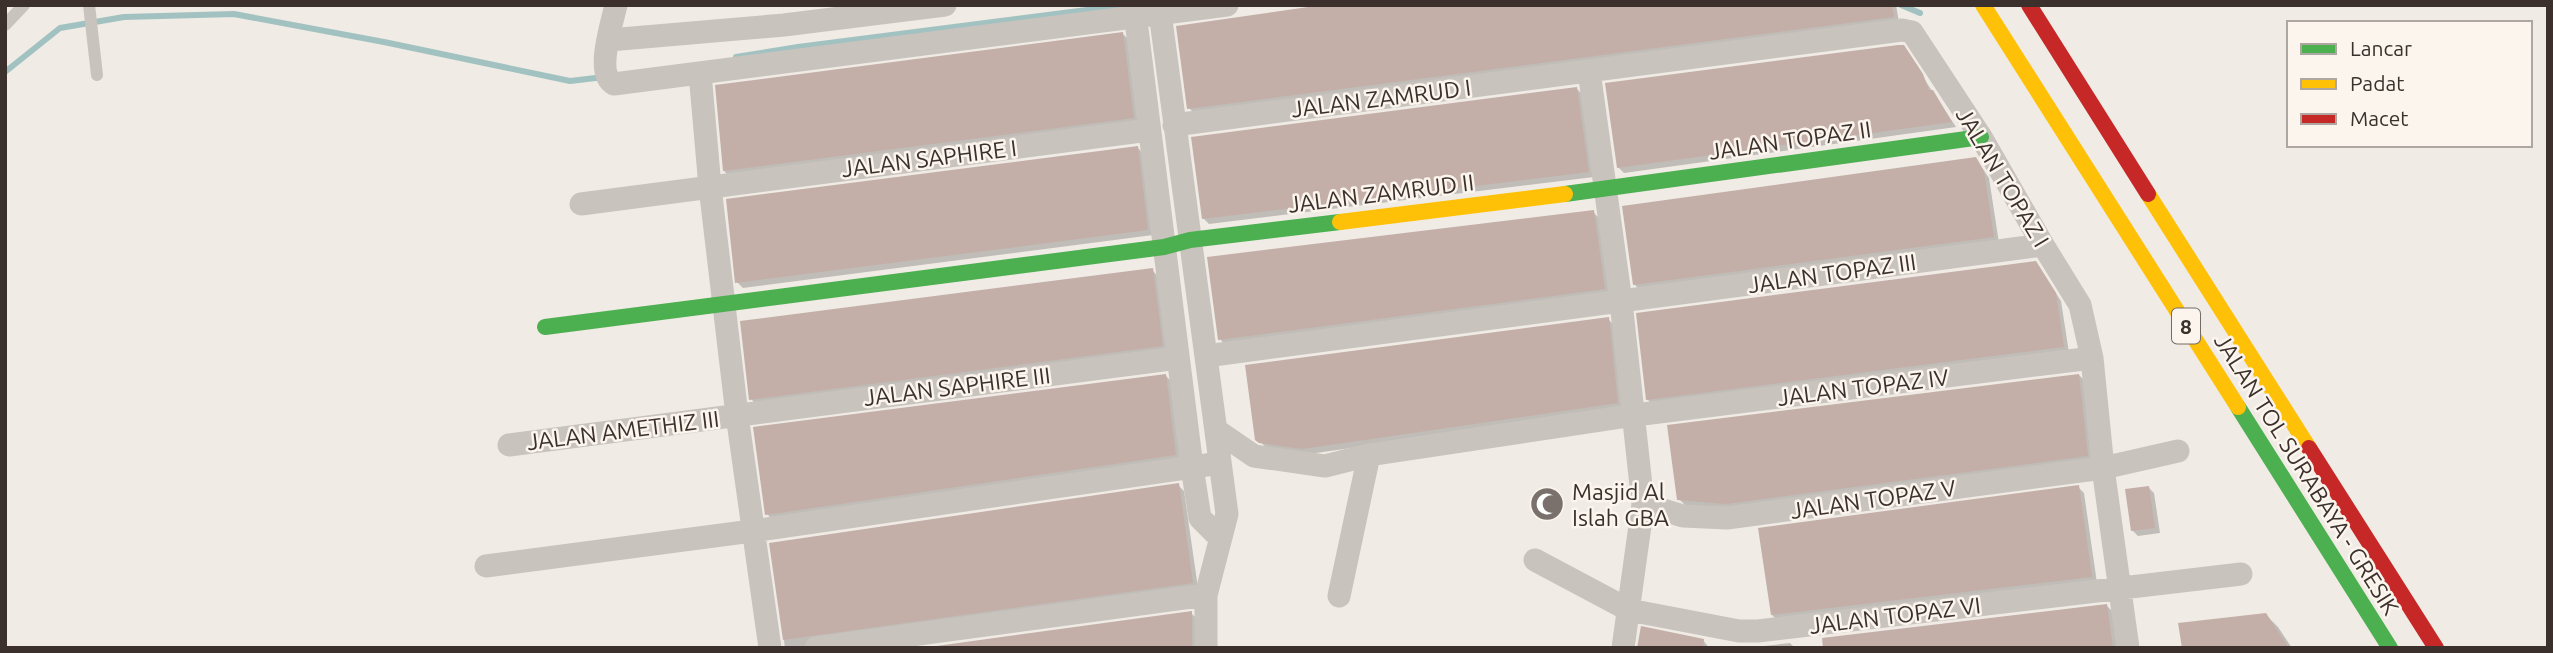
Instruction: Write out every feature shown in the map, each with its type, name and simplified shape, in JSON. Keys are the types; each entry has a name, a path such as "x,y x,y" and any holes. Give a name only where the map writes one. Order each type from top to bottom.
{"main road":[{"name":"JALAN TOL SURABAYA - GRESIK","path":"1983,5 2390,648"},
{"name":"JALAN TOL SURABAYA - GRESIK","path":"2029,5 2436,648"},
{"name":"JALAN TOPAZ II","path":"1606,189 1981,137"},
{"name":"JALAN ZAMRUD II","path":"545,327 1164,247 1190,240 1606,189"}],"street":[{"path":"615,5 606,76 614,84 1134,10 1227,5"},
{"path":"609,40 783,15 945,5"},
{"path":"1160,8 1227,514 1206,595 1206,648"},
{"path":"1134,10 1200,518 1220,538"},
{"name":"JALAN TOPAZ I","path":"1589,71 1902,30 1912,32 1981,137 2080,305 2092,358 2103,468 2128,648"},
{"path":"1589,71 1621,302 1643,504 1623,648"},
{"name":"JALAN ZAMRUD I","path":"1174,125 1589,71"},
{"path":"700,73 710,187 726,304 737,415 770,648"},
{"name":"JALAN SAPHIRE I","path":"580,204 1149,130"},
{"name":"JALAN TOPAZ III","path":"1206,356 2043,245"},
{"name":"JALAN SAPHIRE III","path":"737,415 1178,358"},
{"name":"JALAN TOPAZ IV","path":"1216,430 1254,456 1325,466 1369,455 1635,415 2092,358"},
{"name":"JALAN AMETHIZ III","path":"509,445 737,415"},
{"name":"JALAN TOPAZ V","path":"1643,504 1683,516 1727,518 2103,468 2178,451"},
{"path":"1339,596 1369,455"},
{"path":"486,566 752,531 1220,463"},
{"name":"JALAN TOPAZ VI","path":"1535,560 1629,610 1738,631 1758,631 2241,574"},
{"path":"816,648 1206,595"}],"lane":[{"path":"5,24 24,5"},
{"path":"89,5 97,75"}],"building":[{"path":"1322,5 1892,5 1894,17 1187,109 1176,26"},
{"path":"1123,32 1134,118 723,171 715,85"},
{"path":"1904,45 1923,74 1929,90 1933,90 1952,122 1617,168 1605,83"},
{"path":"1577,87 1589,172 1202,219 1191,137"},
{"path":"1138,146 1148,230 735,283 726,199"},
{"path":"1976,157 1984,171 1994,237 1633,285 1622,206"},
{"path":"1594,210 1605,289 1218,340 1207,257"},
{"path":"2036,261 2056,293 2064,347 1646,400 1636,313"},
{"path":"1153,268 1163,346 749,400 740,321"},
{"path":"1609,317 1618,403 1302,449 1259,443 1255,440 1245,365"},
{"path":"1166,374 1176,455 765,515 753,427"},
{"path":"2079,374 2088,456 1726,504 1677,500 1667,425"},
{"path":"1179,483 1193,583 783,640 769,543"},
{"path":"2079,485 2092,577 1771,615 1758,528"},
{"path":"2149,486 2155,528 2131,531 2125,489"},
{"path":"2107,604 2113,648 1823,648 1822,638"},
{"path":"1192,611 1192,648 922,648"},
{"path":"2266,613 2289,648 2182,648 2178,623"},
{"path":"1641,626 1704,639 1703,648 1637,648"}],"waterway":[{"path":"736,57 1126,5"},
{"path":"1901,5 1920,13"},
{"path":"5,72 60,28 124,17 234,14 570,81 604,77"}],"traffic: fast":[{"path":"1565,194 1981,137"},
{"path":"545,327 1340,222"},
{"path":"2238,407 2390,648"}],"traffic: slow":[{"path":"1983,5 2238,407"},
{"path":"1340,222 1565,194"},
{"path":"2148,194 2309,448"}],"traffic: jam":[{"path":"2029,5 2148,194"},
{"path":"2309,448 2436,648"}],"place":[{"name":"Masjid Al Islah GBA","path":"1547,504"}]}
